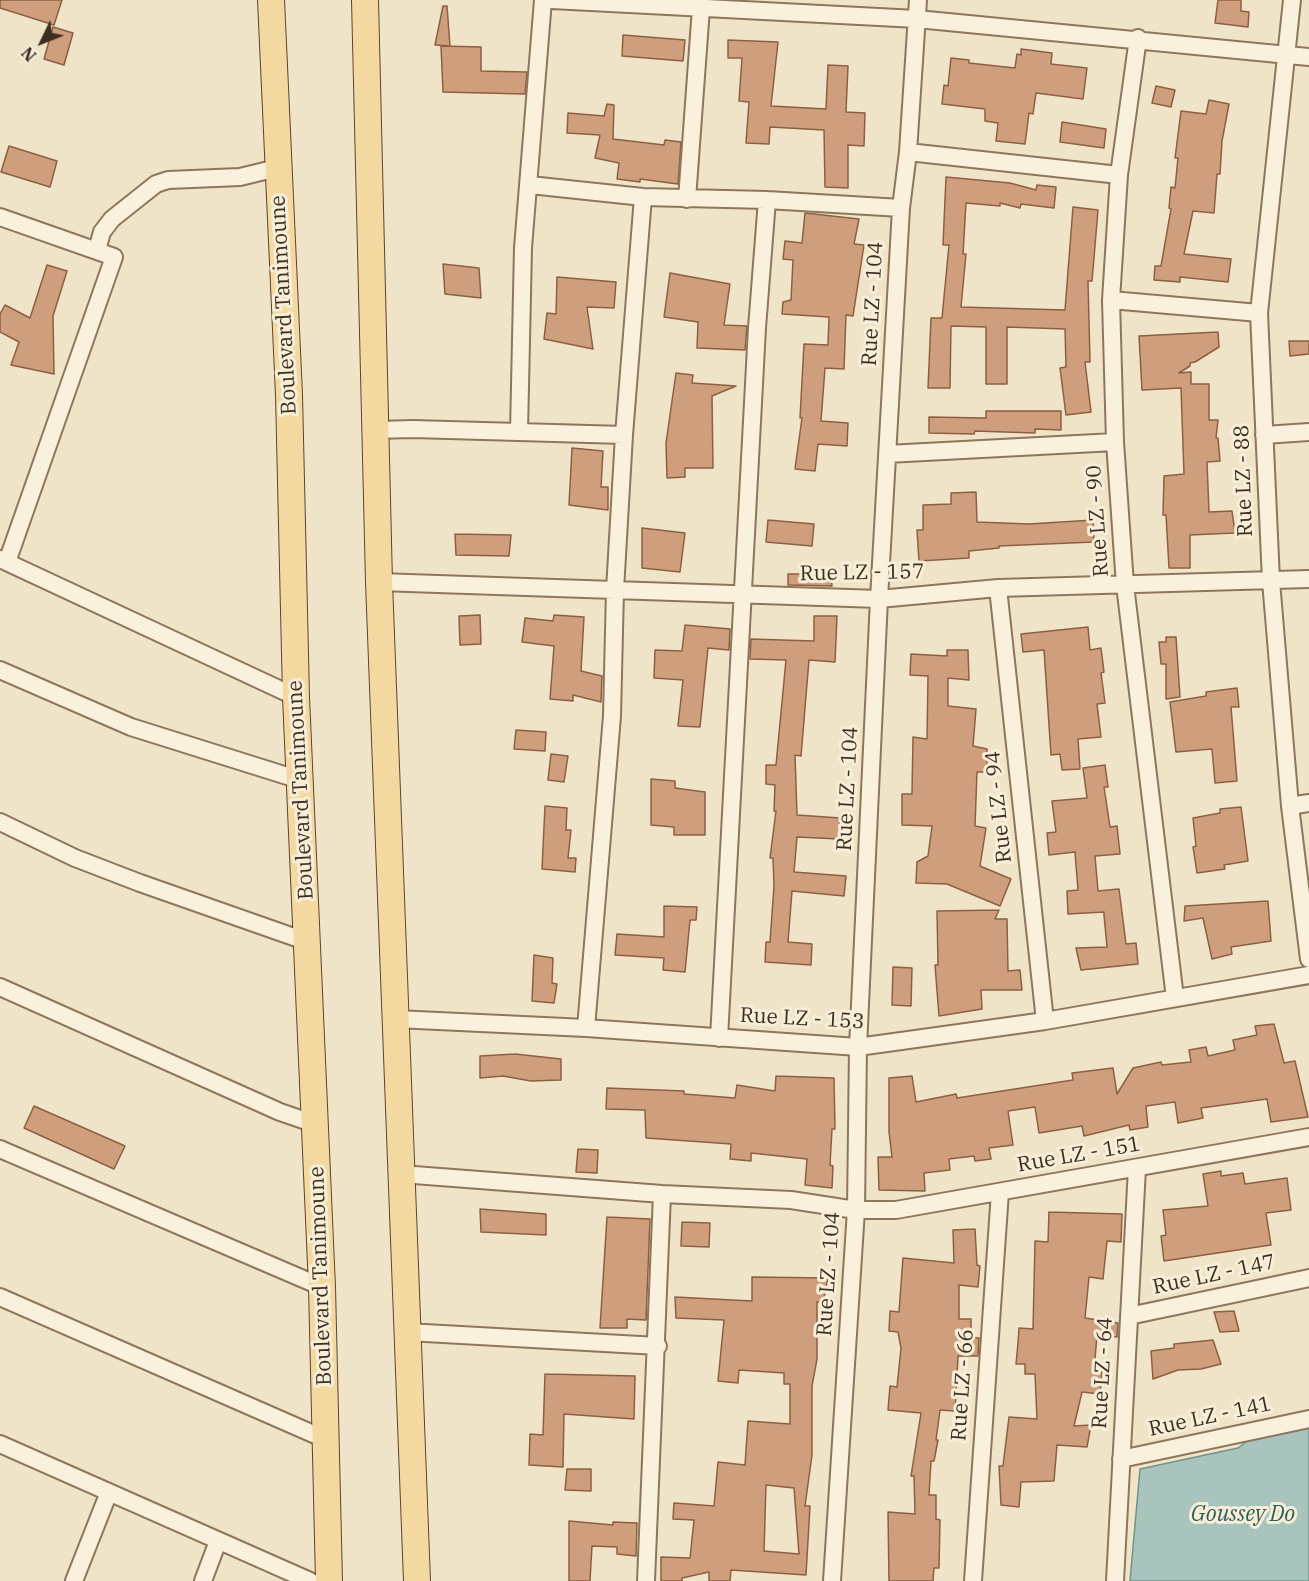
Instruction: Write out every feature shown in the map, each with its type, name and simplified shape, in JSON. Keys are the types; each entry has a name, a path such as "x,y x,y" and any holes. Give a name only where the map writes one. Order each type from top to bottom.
{"main road":[{"name":"Boulevard Tanimoune","path":"271,0 267,171 289,395 296,697 322,1287 329,1581"},
{"path":"365,0 379,582 417,1581"}],"street":[{"path":"519,432 523,248 530,185 543,0"},
{"path":"552,0 701,8 743,5 1138,39 1309,57"},
{"name":"Rue LZ - 104","path":"832,1581 856,1210 858,1047 879,599 901,208 908,152 918,0"},
{"name":"Rue LZ - 88","path":"1292,0 1259,313 1270,581 1290,806 1309,960"},
{"path":"687,199 701,8"},
{"name":"Rue LZ - 90","path":"1138,39 1119,175 1111,300 1114,442 1125,585 1175,998"},
{"path":"908,152 1119,175"},
{"path":"97,250 102,232 112,219 156,184 168,180 267,171"},
{"path":"530,185 643,197 767,200 901,208"},
{"path":"586,1028 612,716 615,590 624,435 643,197"},
{"path":"719,1038 745,597 756,351 767,200"},
{"path":"0,217 114,257 4,560 296,697"},
{"path":"1111,300 1259,313"},
{"path":"375,430 624,435"},
{"path":"1264,435 1309,432"},
{"path":"887,454 1114,442"},
{"name":"Rue LZ - 157","path":"379,582 745,597 879,599 998,588 1309,579"},
{"name":"Rue LZ - 94","path":"998,588 1045,1021"},
{"path":"0,670 131,727 300,780"},
{"path":"1290,806 1309,803"},
{"path":"0,822 75,858 308,942"},
{"name":"Rue LZ - 153","path":"396,1019 586,1028 858,1047 1045,1021 1309,975"},
{"path":"0,987 280,1112 315,1124"},
{"name":"Rue LZ - 151","path":"401,1174 662,1194 791,1200 856,1210 896,1210 1309,1137"},
{"path":"0,1149 322,1287"},
{"name":"Rue LZ - 64","path":"1115,1581 1137,1168"},
{"name":"Rue LZ - 66","path":"973,1581 1000,1192"},
{"path":"646,1581 658,1346 662,1194"},
{"name":"Rue LZ - 147","path":"1129,1316 1309,1278"},
{"path":"0,1297 327,1440"},
{"path":"406,1332 658,1346"},
{"name":"Rue LZ - 141","path":"1121,1459 1309,1419"},
{"path":"0,1444 310,1581"},
{"path":"74,1581 109,1492"},
{"path":"203,1581 218,1541"}],"water":[{"name":"Goussey Do","path":"1309,1428 1309,1581 1130,1581 1140,1469 1238,1448 1251,1438"}],"building":[{"path":"0,0 62,0 54,25 0,8"},
{"path":"1218,0 1241,0 1241,11 1249,12 1248,27 1215,23"},
{"path":"443,6 447,6 450,46 435,45"},
{"path":"53,27 73,33 64,65 44,59"},
{"path":"623,35 685,40 683,61 622,56"},
{"path":"728,40 778,42 771,106 826,109 828,65 848,66 846,112 865,113 864,146 848,145 848,188 825,187 824,130 770,127 769,144 746,143 749,102 739,101 742,58 728,58"},
{"path":"441,46 481,47 481,71 527,72 525,94 443,92"},
{"path":"1021,49 1052,53 1051,64 1087,68 1083,99 1036,93 1033,114 1029,113 1025,144 996,141 998,123 985,121 985,109 942,104 944,85 948,86 951,58 969,60 969,63 1015,68 1017,54 1021,55"},
{"path":"1156,86 1175,90 1171,107 1152,103"},
{"path":"1209,100 1229,104 1222,141 1220,174 1217,174 1214,213 1193,211 1184,254 1231,259 1228,282 1180,277 1180,282 1154,280 1155,266 1161,266 1171,209 1169,208 1171,187 1175,188 1178,158 1175,158 1181,111 1206,114"},
{"path":"607,104 614,105 613,139 664,145 665,140 681,142 678,184 640,179 640,182 617,179 619,163 595,158 600,135 567,133 568,113 604,116"},
{"path":"1062,122 1106,129 1104,148 1060,142"},
{"path":"9,146 57,161 50,187 1,172"},
{"path":"946,177 1010,183 1036,190 1037,185 1056,187 1054,208 1021,204 1020,208 1000,203 1000,206 966,203 963,254 966,254 961,307 1065,310 1073,207 1098,210 1092,281 1088,281 1090,362 1085,362 1091,412 1066,415 1060,368 1066,367 1065,329 1007,327 1007,384 986,384 986,327 951,326 950,388 928,388 931,318 942,318 949,245 943,245"},
{"path":"805,213 859,219 854,244 864,245 853,316 846,315 844,369 825,368 821,421 848,423 847,446 818,444 815,471 795,469 802,418 800,418 804,344 828,345 829,317 782,314 783,302 791,300 793,260 783,259 785,241 802,243"},
{"path":"443,264 479,268 481,298 445,294"},
{"path":"47,265 67,271 53,316 54,374 11,365 19,342 0,332 0,314 5,305 30,318"},
{"path":"670,273 730,284 724,325 747,326 745,350 697,348 698,322 664,317"},
{"path":"557,277 616,282 614,308 587,307 593,349 544,339 547,313 556,314"},
{"path":"1218,332 1219,347 1190,363 1190,366 1179,373 1191,372 1191,384 1209,384 1209,420 1218,420 1216,438 1218,438 1220,461 1207,462 1209,512 1232,511 1235,533 1190,535 1190,568 1169,568 1166,515 1163,515 1164,476 1184,474 1181,388 1142,390 1139,336"},
{"path":"1289,341 1309,341 1309,354 1290,356"},
{"path":"676,373 693,375 692,383 736,386 712,396 713,468 685,468 685,477 667,478 666,443"},
{"path":"986,411 1061,411 1061,430 1035,429 1035,433 975,431 974,434 929,433 929,417 986,418"},
{"path":"572,448 603,451 601,487 608,487 608,510 569,505"},
{"path":"976,492 977,522 1029,524 1093,520 1094,542 999,546 999,548 969,551 969,558 919,561 917,530 923,530 923,505 951,504 951,493"},
{"path":"768,520 814,524 812,546 766,542"},
{"path":"642,528 685,533 680,572 642,568"},
{"path":"455,534 511,535 509,556 456,555"},
{"path":"788,574 831,574 832,586 788,585"},
{"path":"480,615 481,644 460,645 459,616"},
{"path":"554,615 584,617 581,671 602,676 601,702 573,695 573,701 550,699 554,646 522,642 525,618 553,621"},
{"path":"814,616 837,616 835,662 809,660 801,756 795,755 797,815 840,818 839,839 797,837 794,872 846,876 844,896 792,891 788,942 812,944 811,965 765,962 766,942 770,942 774,886 773,858 770,858 776,811 774,811 775,785 766,784 766,765 776,765 786,660 750,659 751,639 814,641"},
{"path":"685,625 730,629 729,650 708,648 700,727 678,726 683,680 654,678 655,650 682,651"},
{"path":"1088,627 1090,650 1101,648 1104,672 1101,673 1105,703 1097,704 1101,737 1078,739 1080,769 1062,770 1060,754 1051,755 1044,650 1023,652 1021,634"},
{"path":"1166,637 1176,637 1180,697 1166,699 1166,664 1161,664 1159,642 1166,642"},
{"path":"947,650 968,650 969,680 948,678 948,706 976,709 973,746 987,749 987,772 977,772 975,826 986,828 980,866 1011,879 1000,906 947,884 916,883 917,862 928,856 932,826 902,825 902,794 912,794 913,737 927,739 928,676 910,675 911,654 947,656"},
{"path":"1237,688 1239,707 1231,707 1237,781 1215,783 1212,749 1176,752 1170,702 1206,696 1206,692"},
{"path":"516,730 546,732 545,751 514,749"},
{"path":"551,754 568,756 564,782 548,780"},
{"path":"1105,765 1108,787 1104,787 1110,827 1117,826 1120,854 1095,856 1098,891 1119,889 1126,944 1136,943 1138,964 1081,970 1076,948 1107,947 1104,912 1068,914 1067,891 1078,890 1075,852 1049,855 1047,833 1056,832 1052,801 1087,798 1083,768"},
{"path":"651,779 675,781 675,788 705,792 705,835 674,835 674,827 651,825"},
{"path":"545,806 567,808 566,830 571,830 568,858 576,858 575,872 542,869"},
{"path":"1241,807 1248,861 1224,865 1225,869 1197,873 1193,847 1196,846 1193,818 1220,813 1220,809"},
{"path":"1268,901 1271,941 1231,947 1232,954 1212,959 1203,918 1184,921 1185,906"},
{"path":"664,906 697,907 696,920 690,920 685,972 663,970 664,958 615,955 617,934 664,937"},
{"path":"999,910 995,919 1007,919 1008,971 1020,970 1022,990 981,990 982,1009 939,1016 935,965 938,965 937,911"},
{"path":"534,955 553,958 552,983 557,984 554,1003 532,1001"},
{"path":"893,967 912,968 911,1006 892,1005"},
{"path":"1274,1024 1284,1063 1295,1061 1308,1117 1271,1122 1267,1099 1201,1108 1203,1118 1178,1123 1175,1102 1146,1106 1148,1127 1130,1130 1129,1125 1084,1136 1082,1126 1039,1133 1035,1107 1008,1111 1013,1145 989,1148 991,1159 975,1161 974,1156 949,1159 950,1170 924,1173 925,1191 879,1190 878,1157 892,1157 889,1132 889,1078 912,1076 916,1102 956,1094 957,1098 1073,1080 1072,1073 1113,1068 1117,1094 1133,1068 1161,1062 1162,1065 1191,1062 1189,1050 1206,1047 1208,1056 1235,1050 1233,1040 1257,1035 1255,1026"},
{"path":"515,1054 561,1059 561,1080 531,1081 503,1076 480,1078 480,1056"},
{"path":"776,1076 834,1078 835,1129 832,1129 830,1165 833,1166 832,1188 805,1185 807,1159 751,1153 751,1161 730,1159 731,1144 646,1138 645,1110 606,1109 607,1088 684,1091 684,1094 735,1098 737,1085 775,1091"},
{"path":"34,1106 125,1146 114,1169 24,1128"},
{"path":"578,1149 598,1150 597,1173 576,1172"},
{"path":"1221,1171 1221,1176 1243,1173 1245,1184 1287,1178 1291,1210 1266,1213 1271,1245 1164,1261 1161,1236 1166,1235 1163,1210 1208,1206 1203,1174"},
{"path":"480,1209 546,1214 546,1235 481,1232"},
{"path":"1049,1212 1122,1214 1121,1242 1107,1241 1103,1279 1089,1277 1085,1318 1118,1323 1117,1337 1097,1335 1094,1371 1102,1372 1100,1394 1082,1392 1074,1426 1091,1425 1087,1447 1057,1445 1054,1481 1021,1482 1019,1507 1001,1505 999,1466 1003,1466 1009,1417 1037,1419 1035,1374 1025,1374 1025,1364 1016,1364 1019,1328 1033,1329 1035,1241 1048,1242"},
{"path":"607,1217 650,1219 646,1320 627,1319 627,1328 600,1328"},
{"path":"682,1222 710,1223 709,1247 681,1246"},
{"path":"975,1229 977,1265 980,1266 978,1287 959,1285 959,1319 971,1319 971,1337 979,1338 978,1356 958,1356 955,1411 940,1410 936,1440 938,1440 934,1461 931,1461 929,1495 936,1495 936,1519 940,1520 939,1568 934,1568 933,1581 889,1581 888,1512 915,1514 914,1476 911,1476 921,1413 888,1410 890,1386 897,1387 901,1348 898,1332 889,1331 890,1311 899,1312 903,1258 954,1263 953,1230"},
{"path":"752,1277 828,1278 823,1302 817,1302 817,1359 812,1386 812,1455 805,1506 810,1506 806,1575 731,1570 730,1581 709,1581 709,1572 682,1578 682,1581 661,1581 661,1557 690,1558 694,1520 673,1519 674,1503 714,1506 718,1462 745,1465 748,1421 790,1424 790,1384 784,1384 784,1373 739,1370 738,1383 718,1381 724,1320 676,1318 675,1297 752,1301","holes":["766,1485 794,1488 799,1554 764,1551"]},
{"path":"1234,1311 1239,1331 1220,1332 1214,1312"},
{"path":"1213,1340 1221,1364 1201,1369 1178,1370 1153,1379 1151,1351 1174,1348 1174,1344"},
{"path":"545,1374 635,1376 634,1419 564,1414 563,1467 529,1465 530,1434 543,1435"},
{"path":"567,1469 591,1469 591,1491 565,1490"},
{"path":"569,1521 613,1525 613,1522 637,1523 636,1556 617,1554 617,1547 592,1546 590,1581 569,1581"}]}
